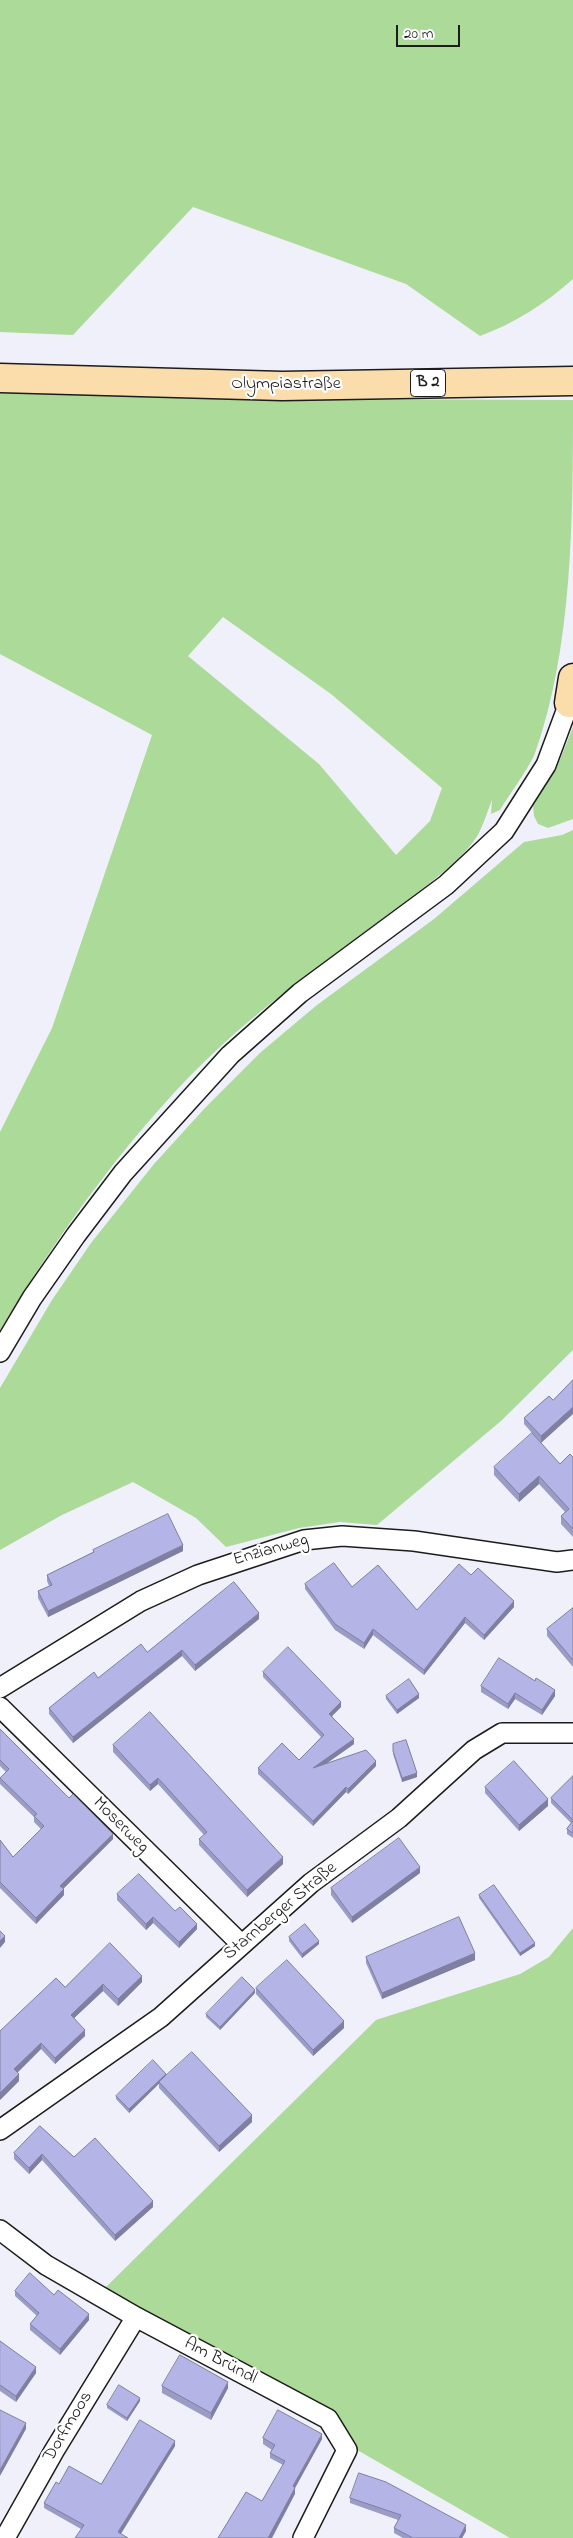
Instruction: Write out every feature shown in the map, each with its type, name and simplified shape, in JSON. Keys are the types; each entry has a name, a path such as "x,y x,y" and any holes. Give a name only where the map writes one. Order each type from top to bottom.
{"main road":[{"name":"Olympiastraße","path":"0,378 282,386 573,381"}],"street":[{"path":"0,1352 37,1290 123,1173 230,1055 300,993 446,885 504,831 546,765 572,692"},
{"name":"Enzianweg","path":"0,1688 141,1601 198,1575 304,1540 342,1536 360,1537 414,1542 557,1562 573,1560"},
{"name":"Moserweg","path":"0,1708 241,1944"},
{"name":"Starnberger Straße","path":"0,2130 161,2017 311,1883 399,1818 474,1750 502,1733 573,1733"},
{"name":"Am Bründl","path":"0,2230 46,2265 136,2317 328,2419 348,2450 303,2538"},
{"name":"Dorfmoos","path":"5,2538 54,2450 136,2317"}],"green space":[{"path":"0,0 573,0 573,279 552,297 529,312 480,336 406,284 193,207 73,335 0,332"},
{"path":"0,386 301,399 573,400 571,535 563,627 557,672 547,715 534,756 526,770 500,810 491,814 492,800 476,838 457,860 419,892 260,1012 190,1076 101,1180 23,1293 0,1331 0,1132 52,1028 152,735 0,654","holes":["223,617 331,694 442,788 430,821 396,855 319,764 188,656"]},
{"path":"573,727 573,819 548,828 538,824 534,816 533,806 557,767"},
{"path":"573,830 573,1350 501,1421 377,1525 340,1522 299,1528 226,1547 196,1518 133,1482 62,1515 0,1550 0,1388 52,1300 91,1243 154,1164 204,1109 261,1052 317,1005 434,919 524,842 562,835"},
{"path":"573,1928 573,2538 510,2538 352,2447 332,2416 102,2291 376,2020 520,1974 549,1957"}],"building":[{"path":"573,1380 573,1407 541,1436 524,1418 549,1396 553,1400"},
{"path":"532,1433 560,1464 570,1454 573,1457 573,1529 561,1516 569,1509 539,1476 519,1494 494,1467"},
{"path":"168,1514 183,1545 48,1611 38,1591 52,1585 47,1575 94,1552 93,1550"},
{"path":"334,1563 352,1587 378,1565 417,1610 459,1564 471,1575 478,1568 514,1601 484,1635 465,1617 424,1670 373,1629 364,1643 335,1624 305,1584"},
{"path":"234,1582 259,1613 195,1665 182,1650 73,1737 49,1708 94,1672 98,1678 141,1644 147,1652"},
{"path":"573,1608 573,1660 547,1629"},
{"path":"288,1647 341,1702 329,1714 354,1739 313,1768 366,1750 376,1761 348,1789 346,1787 313,1821 258,1768 282,1743 299,1760 324,1735 263,1672"},
{"path":"499,1658 535,1681 536,1678 555,1690 542,1710 515,1693 508,1704 481,1686"},
{"path":"409,1679 419,1694 397,1710 386,1696"},
{"path":"150,1712 283,1857 247,1890 199,1839 207,1832 158,1778 150,1785 113,1745"},
{"path":"0,1729 69,1798 73,1794 113,1834 60,1886 64,1889 36,1918 0,1882 0,1840 13,1857 44,1826 34,1816 37,1814 0,1778 9,1769 0,1760"},
{"path":"406,1740 417,1773 402,1778 393,1751 393,1744"},
{"path":"514,1761 548,1799 519,1825 485,1787"},
{"path":"573,1776 573,1820 551,1798"},
{"path":"573,1821 573,1833 567,1829"},
{"path":"399,1838 420,1867 352,1917 331,1888"},
{"path":"139,1874 175,1911 180,1907 197,1924 179,1942 153,1917 146,1924 117,1894"},
{"path":"494,1885 535,1943 520,1953 479,1895"},
{"path":"459,1917 475,1953 382,1993 366,1957"},
{"path":"305,1924 319,1941 302,1954 289,1937"},
{"path":"0,1931 5,1936 0,1941"},
{"path":"110,1943 142,1976 118,1999 103,1984 71,2015 85,2030 55,2058 41,2043 14,2069 19,2074 0,2093 0,2031 56,1978 65,1987"},
{"path":"287,1960 344,2021 313,2050 256,1988"},
{"path":"242,1977 255,1990 220,2027 206,2014"},
{"path":"192,2052 252,2115 219,2146 159,2082"},
{"path":"153,2060 166,2074 129,2109 116,2096"},
{"path":"40,2126 74,2157 95,2138 153,2201 115,2235 42,2154 29,2168 14,2153"},
{"path":"30,2273 54,2295 58,2290 89,2314 60,2349 30,2324 39,2313 15,2291"},
{"path":"0,2341 36,2367 16,2396 0,2385"},
{"path":"180,2355 228,2382 211,2413 162,2386"},
{"path":"119,2385 140,2398 127,2418 107,2405"},
{"path":"0,2410 26,2423 0,2470"},
{"path":"278,2410 322,2434 293,2486 295,2488 268,2538 218,2538 246,2492 262,2501 285,2461 270,2453 275,2445 263,2438"},
{"path":"140,2420 175,2441 118,2532 128,2538 75,2538 84,2525 44,2503 56,2482 59,2484 69,2466 101,2484"},
{"path":"359,2473 386,2482 466,2525 459,2538 413,2538 394,2528 401,2515 350,2498"}]}
